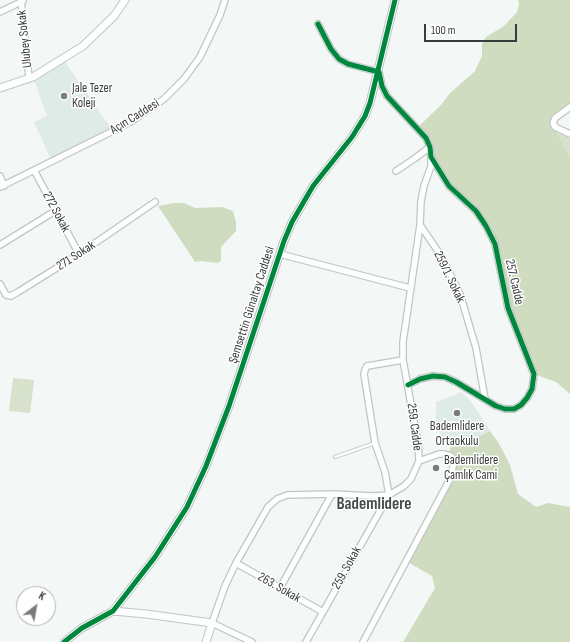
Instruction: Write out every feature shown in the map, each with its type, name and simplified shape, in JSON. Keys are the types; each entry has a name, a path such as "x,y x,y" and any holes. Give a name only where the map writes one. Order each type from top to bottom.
{"street":[{"path":"0,88 29,78 83,46 114,16 125,0"},
{"name":"Açın Caddesi","path":"2,186 119,128 164,99 184,79 200,57 220,15 225,0"},
{"name":"Şemsettin Günaltay Caddesi","path":"113,611 155,558 187,507 206,466 229,406 292,222 316,182 352,137 365,116 379,72 396,0"},
{"path":"0,12 22,1"},
{"name":"Ulubey Sokak","path":"22,1 29,78"},
{"path":"318,24 331,49 339,59 348,64 379,72"},
{"name":"257. Cadde","path":"379,72 382,86 387,96 426,138 430,147 431,157 449,186 476,211 489,232 495,244 508,308 534,374 532,389 521,406 514,409 505,409 496,406 456,382 444,377 433,376 420,379 408,385"},
{"path":"570,107 555,118 553,123 555,127 570,134"},
{"path":"396,171 414,160 430,147"},
{"path":"420,224 421,201 431,157"},
{"name":"272 Sokak","path":"34,170 79,254"},
{"path":"0,176 2,186"},
{"name":"271 Sokak","path":"0,284 6,296 11,296 79,254 155,202"},
{"path":"0,245 55,211"},
{"name":"259. Cadde","path":"363,642 450,479 454,467 454,461 451,456 445,454 439,454 419,461 418,444 403,360 403,342 420,224"},
{"name":"259/1. Sokak","path":"420,224 442,257 460,294 476,348 485,399"},
{"path":"280,254 410,288"},
{"path":"389,495 385,472 375,443 364,370 367,366 372,364 403,360"},
{"path":"206,642 236,563 268,507 277,499 287,495 389,495 404,486 411,479 419,461"},
{"path":"280,588 332,494"},
{"name":"259. Sokak","path":"306,642 389,495"},
{"name":"263. Sokak","path":"236,563 323,612"},
{"path":"64,642 82,628 113,611 212,623 252,642"}],"lane":[{"path":"335,457 375,443"}],"shaded area":[{"name":"Jale Tezer Koleji","path":"63,59 113,131 52,162 34,122 47,116 33,77"},
{"name":"Bademlidere Ortaokulu","path":"461,392 470,400 490,431 474,439 451,447 445,445 436,424 436,402"}],"green space":[{"path":"518,0 570,0 570,107 553,123 570,156 570,394 556,382 534,374 515,329 498,262 486,226 449,186 431,157 430,147 417,128 441,105 450,93 475,71 482,56 482,44 486,37 504,26 517,12 519,5"},
{"path":"555,127 570,134 570,156 558,135"},
{"path":"184,203 195,208 222,207 233,211 236,222 236,231 221,247 221,261 217,263 202,261 195,262 158,206"},
{"path":"13,378 34,380 30,413 9,411"},
{"path":"490,431 498,442 510,465 518,494 536,507 548,503 570,507 570,642 403,642 435,588 432,576 406,561 450,479 454,461 447,455 451,447 474,439"}],"cycle path":[{"path":"64,642 82,628 113,611 155,557 187,507 206,466 229,406 284,241 292,222 313,186 352,137 365,116 370,103 395,0"},
{"path":"318,24 331,49 339,59 348,64 379,72 382,86 387,96 426,138 430,147 431,157 449,186 476,211 486,226 495,244 508,308 534,374 532,389 527,398 521,405 514,409 505,409 496,406 445,377 433,376 420,379 408,385"}],"place":[{"name":"Jale Tezer Koleji","path":"64,96"},
{"name":"Bademlidere Ortaokulu","path":"457,413"},
{"name":"Bademlidere Çamlık Cami","path":"436,468"}],"district":[{"name":"Bademlidere","path":"374,505"}]}
